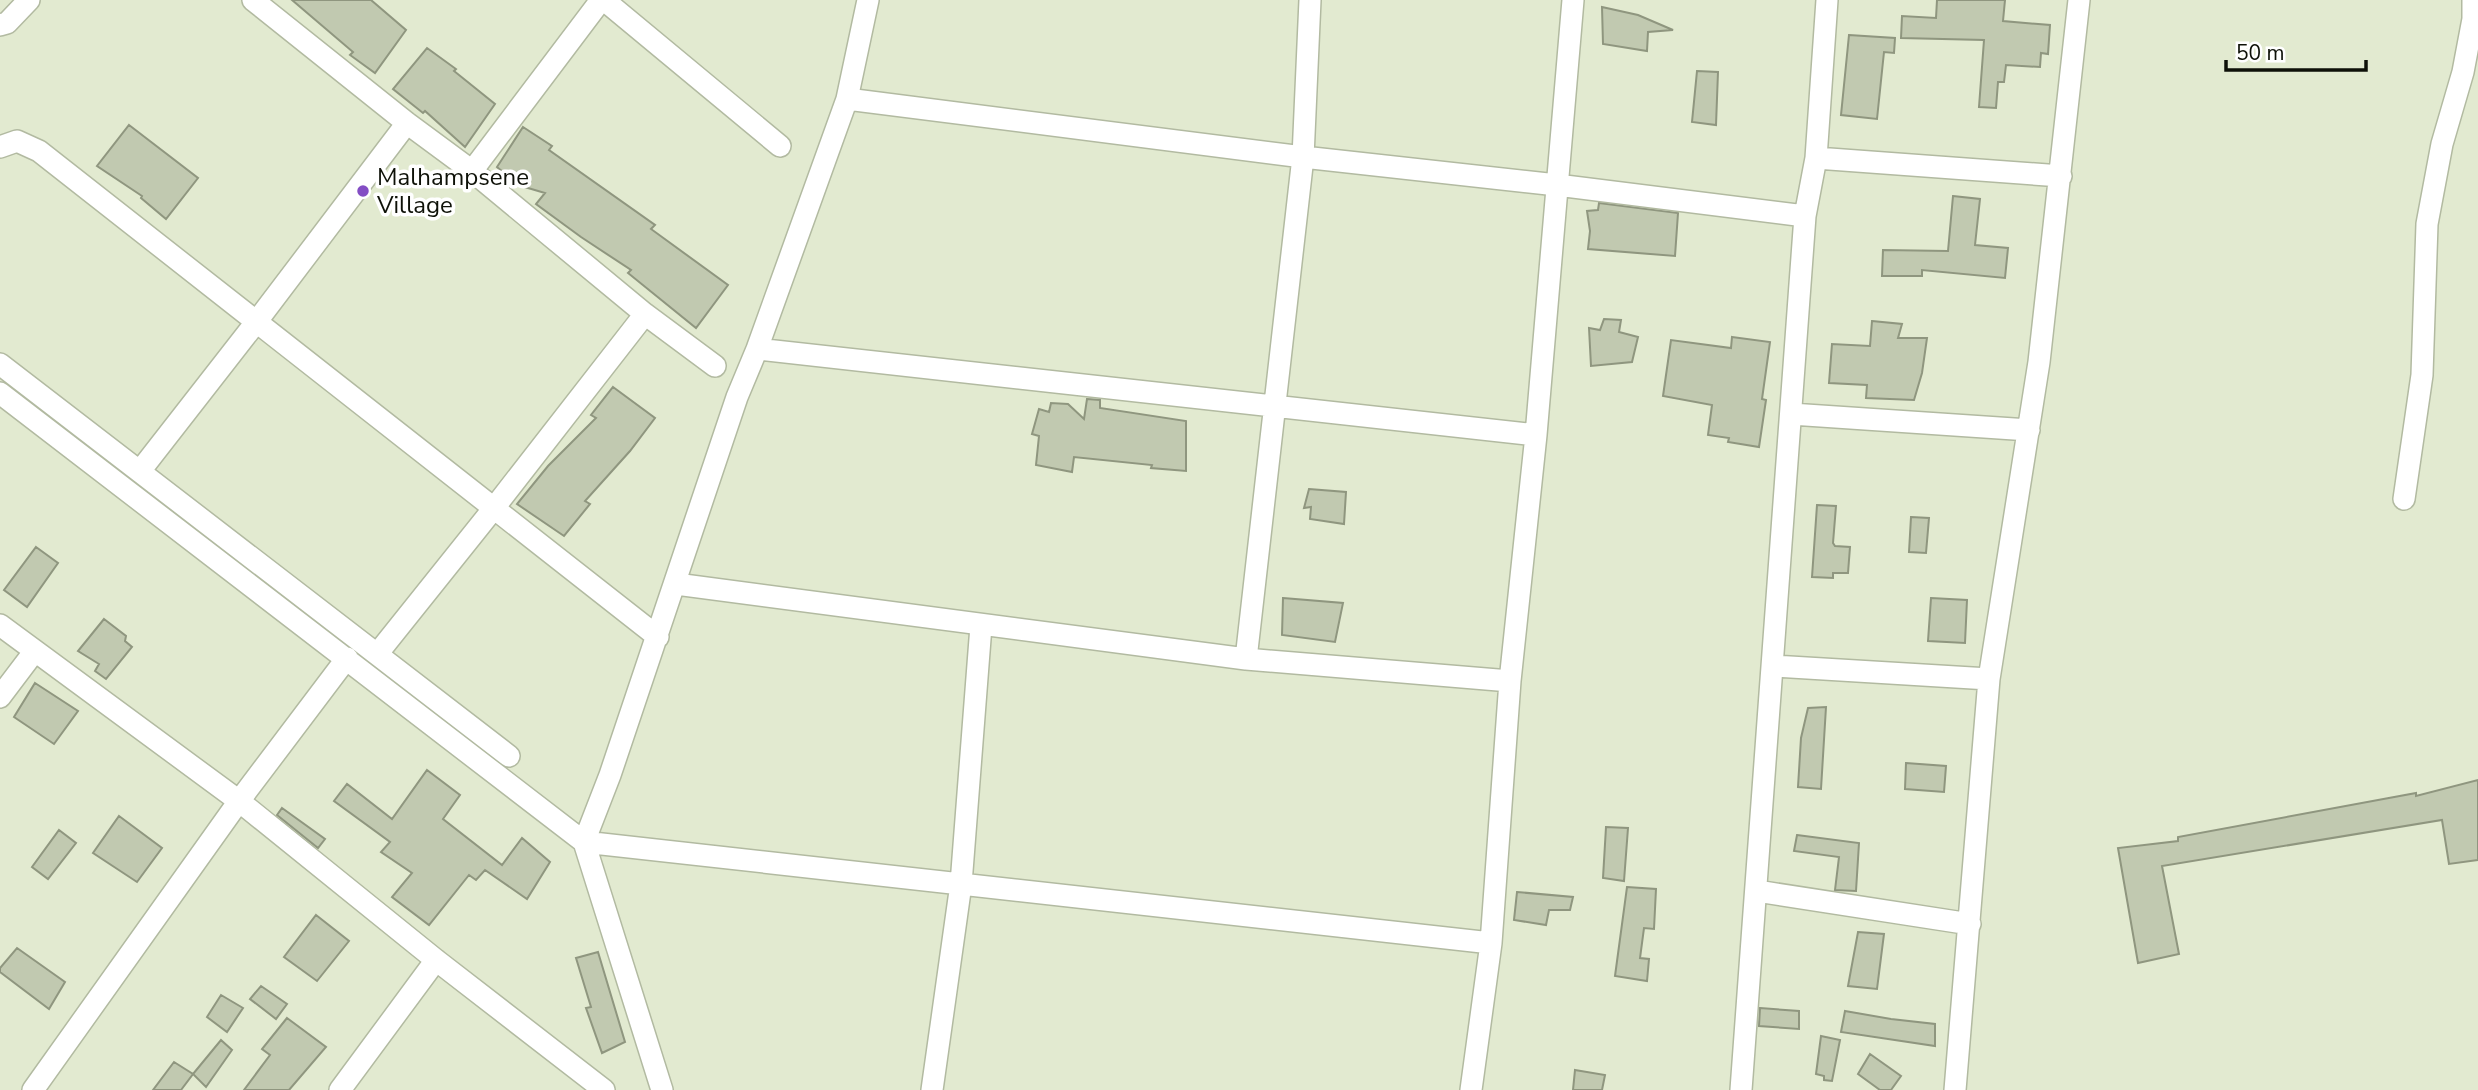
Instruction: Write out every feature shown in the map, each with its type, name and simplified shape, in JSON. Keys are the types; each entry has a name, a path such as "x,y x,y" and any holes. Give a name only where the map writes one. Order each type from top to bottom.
{"street":[{"path":"0,25 7,23 29,0"},
{"path":"253,0 407,123 472,171 645,314 715,366"},
{"path":"472,171 603,0 780,146"},
{"path":"662,1090 584,842 676,584 737,397 757,349 847,99 868,0"},
{"path":"1246,659 1303,157 1310,0"},
{"path":"1471,1090 1491,943 1510,681 1536,435 1573,0"},
{"path":"1741,1090 1805,216 1816,158 1827,0"},
{"path":"1955,1090 1989,679 2029,430 2080,0"},
{"path":"2404,499 2421,374 2427,224 2442,144 2463,72 2473,19 2473,0"},
{"path":"847,99 1303,157 1805,216"},
{"path":"139,471 407,123"},
{"path":"0,147 17,141 38,151 658,636"},
{"path":"1816,158 2061,176"},
{"path":"377,653 645,314"},
{"path":"757,349 1536,435"},
{"path":"0,364 509,756"},
{"path":"0,393 584,842 1491,943"},
{"path":"1791,414 2029,430"},
{"path":"676,584 1246,659 1510,681"},
{"path":"0,625 239,801 436,960 604,1090"},
{"path":"932,1090 961,884 981,626"},
{"path":"0,697 34,652"},
{"path":"33,1090 239,801 347,658"},
{"path":"1773,666 1989,679"},
{"path":"1757,891 1970,924"},
{"path":"340,1090 436,960"}],"building":[{"path":"292,0 371,0 406,30 375,73 350,55 353,52"},
{"path":"1937,0 2005,0 2003,21 2050,25 2048,54 2041,53 2040,67 2006,65 2004,82 1998,82 1996,108 1979,107 1984,40 1901,38 1902,16 1936,18"},
{"path":"1602,7 1638,15 1673,30 1648,32 1647,51 1603,44"},
{"path":"1849,35 1895,38 1894,53 1884,52 1877,119 1841,115"},
{"path":"427,48 456,69 454,71 495,104 465,147 425,111 423,113 393,89"},
{"path":"1697,71 1718,72 1716,125 1692,122"},
{"path":"129,125 198,178 166,219 141,198 142,196 97,166"},
{"path":"523,127 552,146 549,150 655,225 651,229 728,285 696,328 628,273 631,270 536,204 545,193 518,185 497,167"},
{"path":"1953,196 1980,199 1975,245 2008,248 2005,278 1922,270 1922,276 1882,276 1883,250 1948,251"},
{"path":"1599,203 1678,213 1675,256 1588,249 1590,231 1587,211 1598,210"},
{"path":"1604,319 1621,320 1619,332 1638,337 1632,362 1591,366 1589,328 1600,330"},
{"path":"1872,321 1902,324 1898,338 1927,338 1922,373 1914,400 1866,398 1867,385 1829,383 1832,344 1870,346"},
{"path":"1732,337 1770,342 1759,447 1728,442 1729,438 1708,435 1712,405 1663,396 1671,340 1731,348"},
{"path":"613,387 655,418 630,451 585,501 590,504 564,536 517,504 548,466 596,418 591,415"},
{"path":"1087,399 1100,400 1100,408 1186,421 1186,471 1074,457 1072,472 1036,465 1039,436 1032,434 1039,409 1049,412 1051,403 1068,404 1084,419"},
{"path":"1309,489 1346,492 1344,524 1310,519 1311,507 1304,508"},
{"path":"1817,505 1836,506 1833,543 1835,546 1850,547 1848,573 1833,573 1833,578 1812,577"},
{"path":"1911,517 1929,518 1926,553 1909,552"},
{"path":"36,547 58,563 27,607 4,590"},
{"path":"1283,598 1343,603 1335,642 1282,635"},
{"path":"1931,598 1967,600 1965,643 1928,641"},
{"path":"104,619 126,636 125,641 132,647 106,679 95,671 99,664 78,651"},
{"path":"35,683 78,711 54,744 14,717"},
{"path":"1826,707 1821,789 1798,787 1801,738 1808,708"},
{"path":"1906,763 1946,766 1944,792 1905,789"},
{"path":"427,770 460,795 443,819 502,865 522,838 550,862 527,899 485,870 476,880 469,875 429,925 392,897 412,873 381,852 390,842 334,801 347,784 392,819"},
{"path":"2478,780 2478,860 2449,864 2442,820 2162,866 2179,954 2138,963 2118,848 2178,841 2178,837 2416,793 2416,796"},
{"path":"282,808 325,839 318,848 277,815"},
{"path":"119,816 162,848 137,882 93,853"},
{"path":"1606,827 1628,828 1624,881 1603,878"},
{"path":"59,830 76,843 48,879 32,867"},
{"path":"1797,835 1859,843 1856,891 1835,890 1839,857 1794,851"},
{"path":"1627,887 1656,889 1654,929 1644,928 1640,958 1649,959 1647,981 1615,976"},
{"path":"1517,892 1573,897 1570,910 1549,910 1546,925 1514,920"},
{"path":"316,915 349,941 317,981 284,957"},
{"path":"1858,932 1884,934 1877,989 1848,986"},
{"path":"17,948 65,982 49,1009 0,972 0,968"},
{"path":"598,952 625,1042 602,1053 586,1008 591,1007 576,958"},
{"path":"261,986 287,1004 276,1019 250,999"},
{"path":"221,995 243,1008 227,1032 207,1017"},
{"path":"1760,1008 1799,1011 1799,1029 1759,1026"},
{"path":"1845,1011 1935,1024 1935,1046 1841,1032"},
{"path":"287,1018 326,1047 289,1090 244,1090 270,1055 262,1049"},
{"path":"1821,1036 1840,1040 1832,1081 1824,1080 1824,1076 1816,1074"},
{"path":"221,1040 232,1050 206,1087 193,1074"},
{"path":"1870,1054 1901,1076 1891,1090 1880,1090 1858,1074"},
{"path":"174,1062 193,1074 181,1090 153,1090"},
{"path":"1575,1070 1605,1075 1602,1090 1573,1090"}],"place":[{"name":"Malhampsene Village","path":"363,191"}]}
